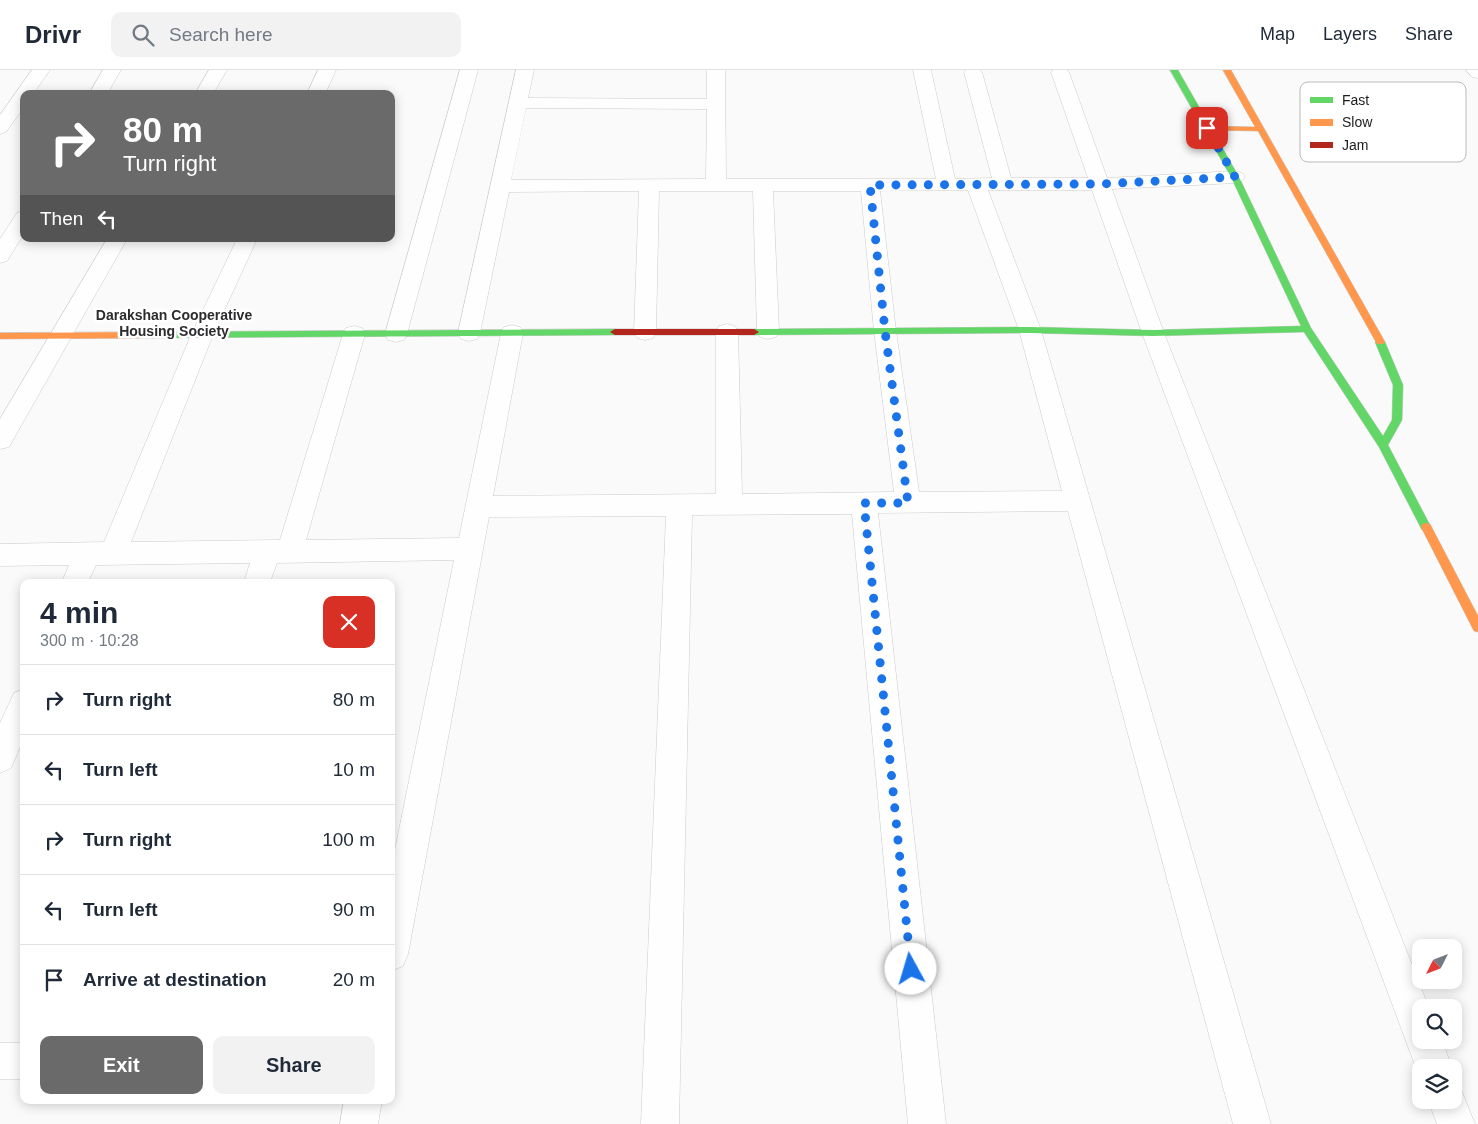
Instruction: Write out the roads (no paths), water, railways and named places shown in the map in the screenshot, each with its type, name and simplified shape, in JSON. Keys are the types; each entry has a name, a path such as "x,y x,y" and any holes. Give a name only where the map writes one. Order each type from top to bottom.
{"street":[{"path":"27,90 41,70"},
{"path":"100,90 112,70"},
{"path":"206,90 218,70"},
{"path":"318,90 327,70"},
{"path":"396,334 469,70"},
{"path":"469,333 525,70"},
{"path":"716,70 716,186"},
{"path":"922,70 947,185"},
{"path":"1174,70 1235,177 1307,329 1383,445 1478,627"},
{"path":"1227,70 1379,341 1398,385 1397,420 1383,445"},
{"path":"1475,70 1478,73"},
{"path":"973,72 1003,184"},
{"path":"1060,72 1153,333 1412,1009"},
{"path":"8,119 20,100"},
{"path":"518,104 716,104"},
{"path":"1207,128 1260,129"},
{"path":"500,186 1100,184 1235,177"},
{"path":"976,184 1030,330 1252,1124"},
{"path":"763,185 768,331"},
{"path":"870,185 885,331 908,503"},
{"path":"645,332 649,186"},
{"path":"0,256 20,224"},
{"path":"0,440 115,242"},
{"path":"78,579 100,554 246,242"},
{"path":"0,336 1030,330 1153,333 1307,329"},
{"path":"727,332 729,505"},
{"path":"395,933 468,549 512,333"},
{"path":"259,579 279,551 354,334"},
{"path":"477,507 1078,501"},
{"path":"864,503 927,1124"},
{"path":"660,1124 678,505"},
{"path":"0,555 468,549"},
{"path":"0,758 20,712"},
{"path":"0,1061 20,1061"},
{"path":"359,1124 362,1104"},
{"path":"1450,1109 1456,1124"}],"district":[{"name":"Darakshan Cooperative Housing Society","path":"174,324"}]}
